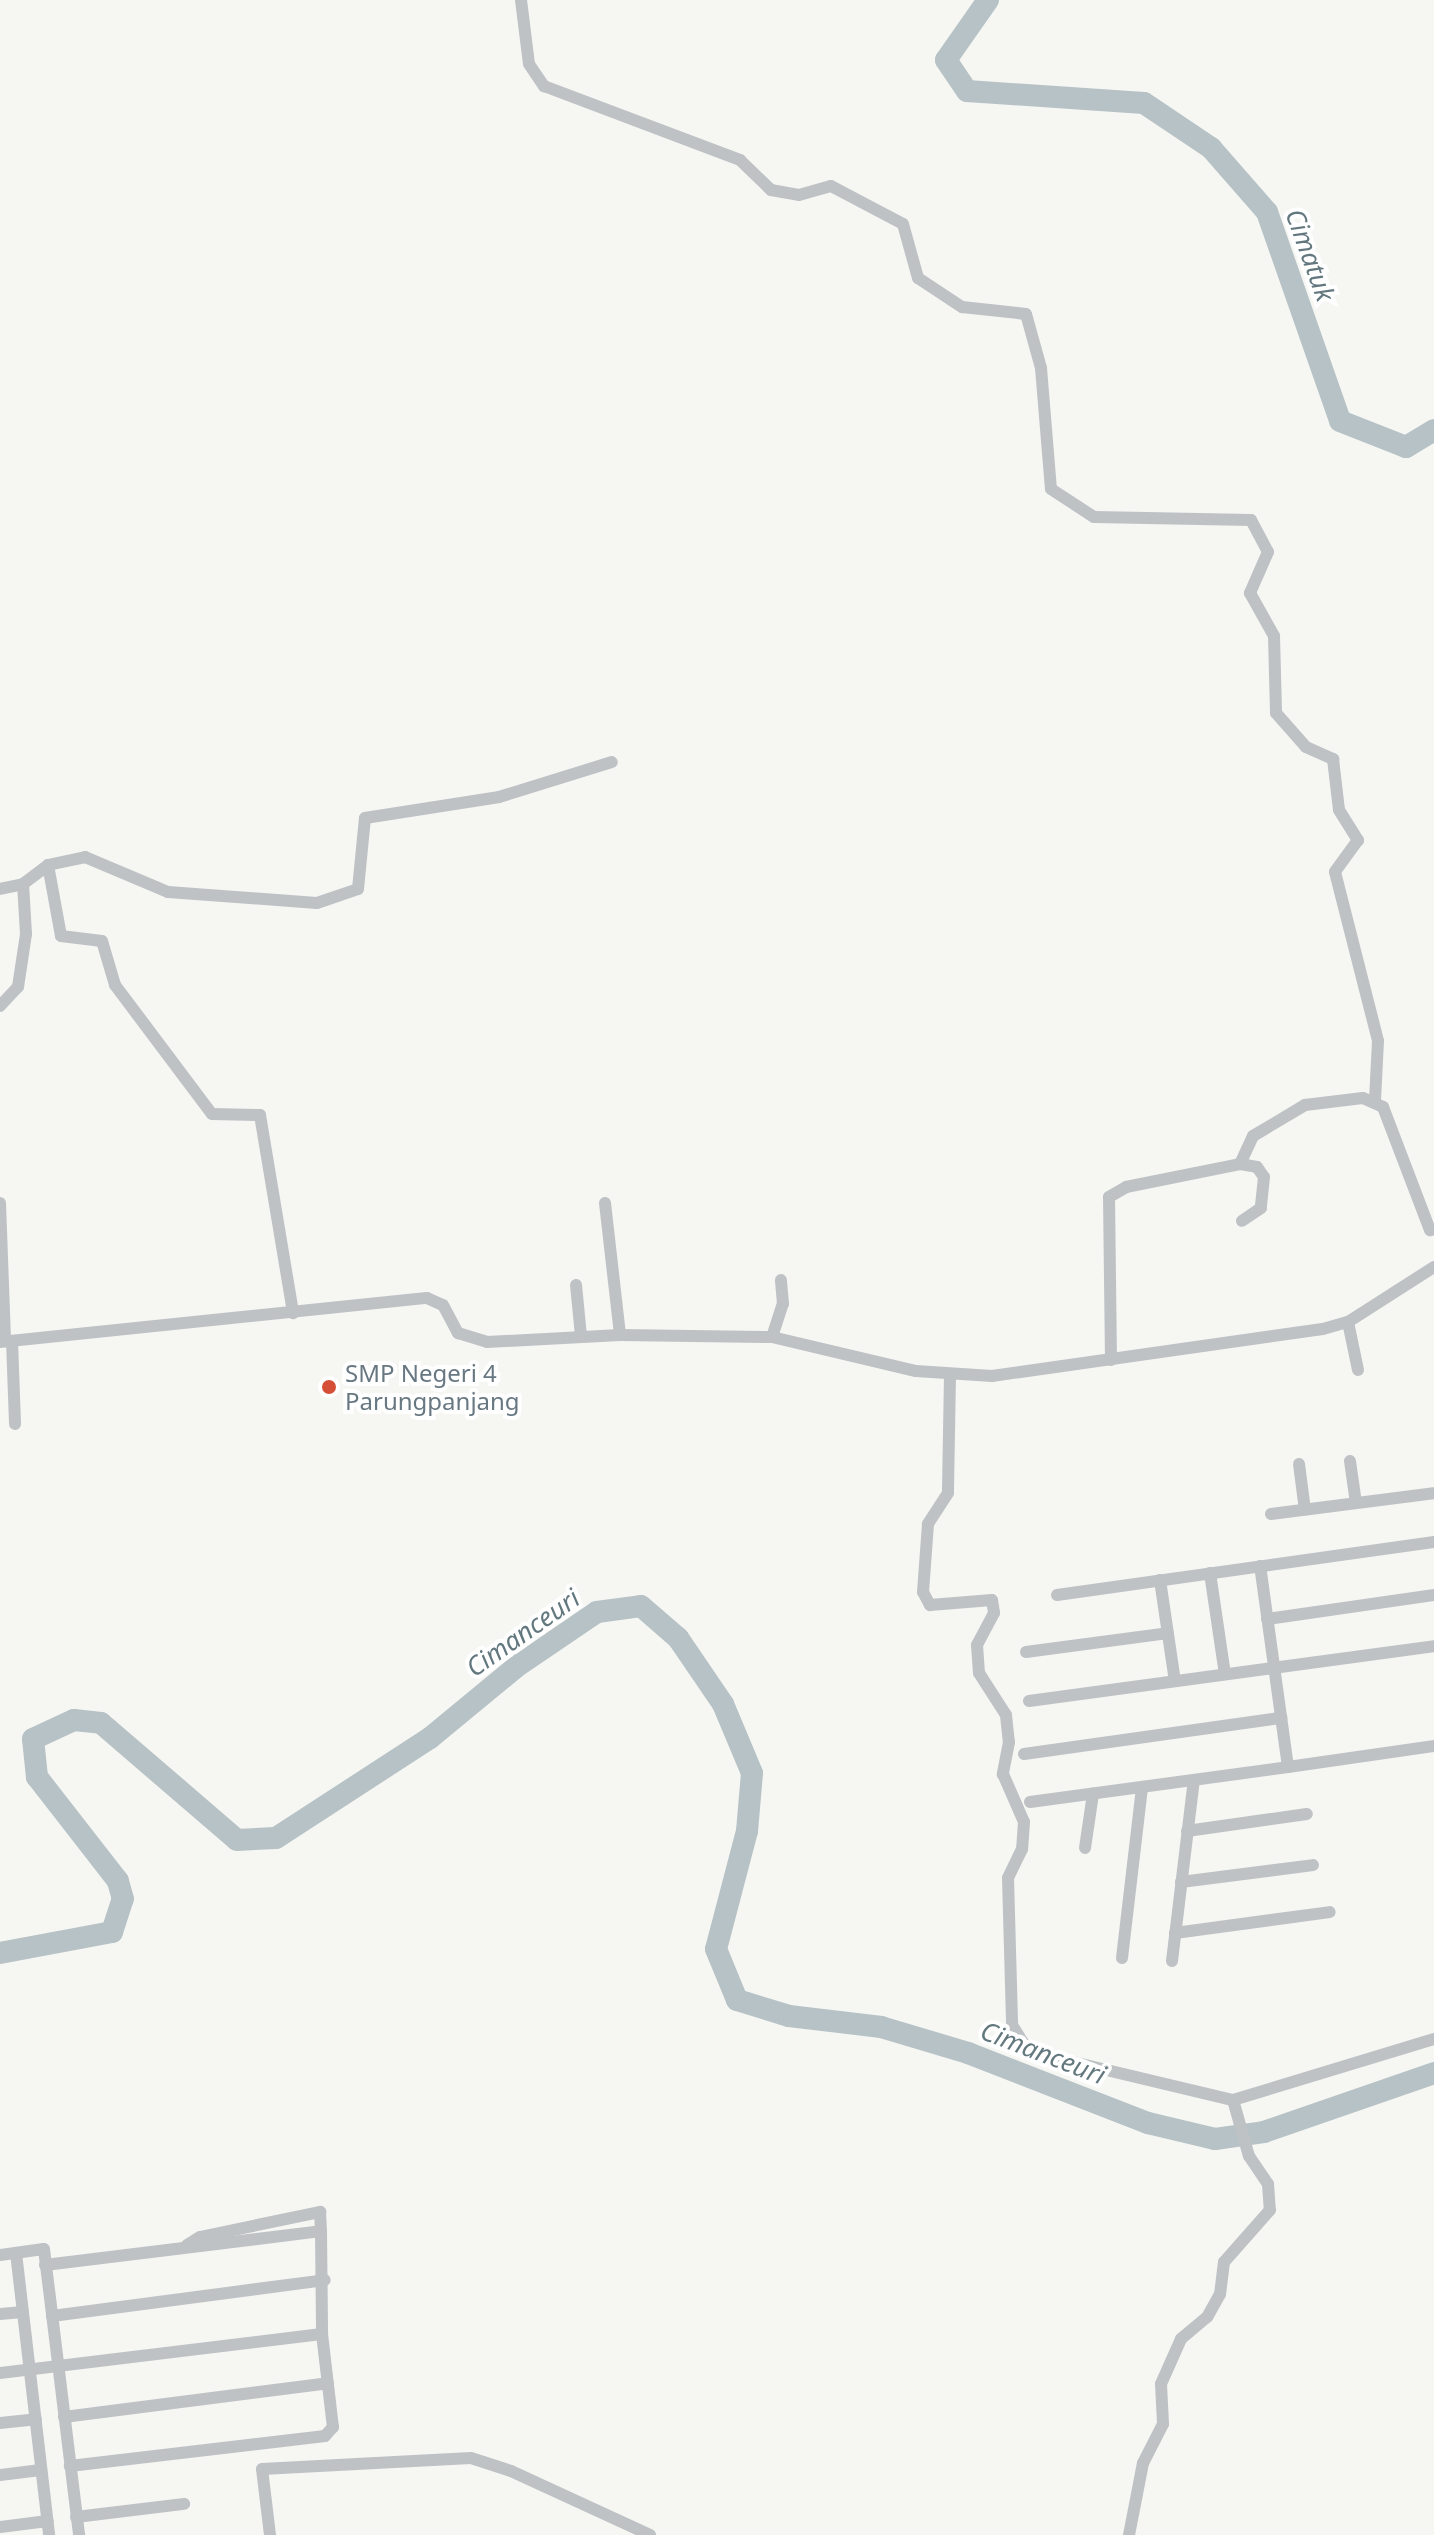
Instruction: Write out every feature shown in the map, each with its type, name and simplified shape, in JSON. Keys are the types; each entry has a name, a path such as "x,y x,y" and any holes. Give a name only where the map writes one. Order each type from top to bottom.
{"street":[{"path":"521,0 529,64 544,86 740,160 771,190 799,195 831,186 903,224 918,278 962,307 1026,314 1041,368 1051,489 1094,517 1251,520 1268,552 1250,593 1274,636 1276,713 1306,747 1333,759 1339,810 1358,840 1335,872 1378,1041 1375,1101 1389,1119 1430,1230"},
{"path":"0,889 23,884 48,865 85,857 168,892 317,903 358,889 365,818 499,797 612,762"},
{"path":"48,865 61,936 102,941 115,985 212,1114 260,1115 293,1313"},
{"path":"0,1006 18,987 26,934 23,884"},
{"path":"1240,1164 1253,1136 1302,1106 1375,1101"},
{"path":"1111,1360 1107,1199 1126,1187 1240,1164 1257,1167 1264,1177 1261,1208 1242,1221"},
{"path":"0,1203 6,1341 15,1424"},
{"path":"605,1203 620,1335"},
{"path":"6,1341 427,1298 443,1305 458,1333 471,1339 620,1335 772,1337 950,1375 992,1376 1256,1342 1348,1322 1433,1269"},
{"path":"772,1337 783,1304 781,1280"},
{"path":"576,1285 581,1336"},
{"path":"1348,1322 1358,1370"},
{"path":"950,1375 948,1493 928,1524 923,1592 930,1605 992,1600 994,1613 977,1645 979,1673 1006,1715 1009,1742 1003,1774 1024,1822 1022,1849 1008,1878 1012,2025 1024,2044 1052,2057 1233,2100 1434,2039"},
{"path":"1350,1461 1356,1503"},
{"path":"1299,1464 1305,1510"},
{"path":"1271,1514 1434,1493"},
{"path":"1057,1595 1434,1542"},
{"path":"1260,1566 1288,1767"},
{"path":"1210,1573 1225,1674"},
{"path":"1160,1580 1175,1681"},
{"path":"1267,1619 1434,1595"},
{"path":"1026,1652 1168,1633"},
{"path":"1029,1701 1434,1646"},
{"path":"1024,1754 1281,1718"},
{"path":"1030,1802 1434,1746"},
{"path":"1172,1961 1194,1780"},
{"path":"1122,1958 1142,1787"},
{"path":"1085,1848 1093,1794"},
{"path":"1187,1831 1307,1814"},
{"path":"1181,1882 1313,1865"},
{"path":"1175,1933 1330,1912"},
{"path":"1129,2535 1143,2463 1163,2424 1161,2384 1181,2339 1207,2317 1220,2294 1224,2262 1270,2210 1268,2184 1249,2156 1233,2100"},
{"path":"70,2466 325,2436 333,2427 322,2334 325,2280 320,2212 200,2237 182,2248"},
{"path":"45,2265 321,2231"},
{"path":"0,2255 44,2249 79,2535"},
{"path":"0,2527 48,2528 16,2253"},
{"path":"52,2316 325,2280"},
{"path":"0,2314 23,2312"},
{"path":"0,2373 322,2334"},
{"path":"64,2417 328,2383"},
{"path":"0,2423 36,2419"},
{"path":"270,2535 262,2469 471,2458 511,2471 650,2535"},
{"path":"0,2475 41,2470"},
{"path":"76,2517 184,2504"}],"waterway":[{"name":"Cimatuk","path":"988,0 946,60 967,91 1144,103 1211,148 1267,212 1340,421 1406,447 1434,430"},
{"name":"Cimanceuri","path":"0,1953 112,1932 123,1899 118,1881 37,1777 33,1739 74,1720 101,1723 237,1840 276,1838 430,1738 516,1667 597,1612 641,1606 678,1638 723,1704 752,1773 747,1831 716,1949 737,2000 789,2016 881,2027 968,2053 1148,2123 1215,2139 1264,2132 1434,2073"}],"place":[{"name":"SMP Negeri 4 Parungpanjang","path":"329,1387"}]}
